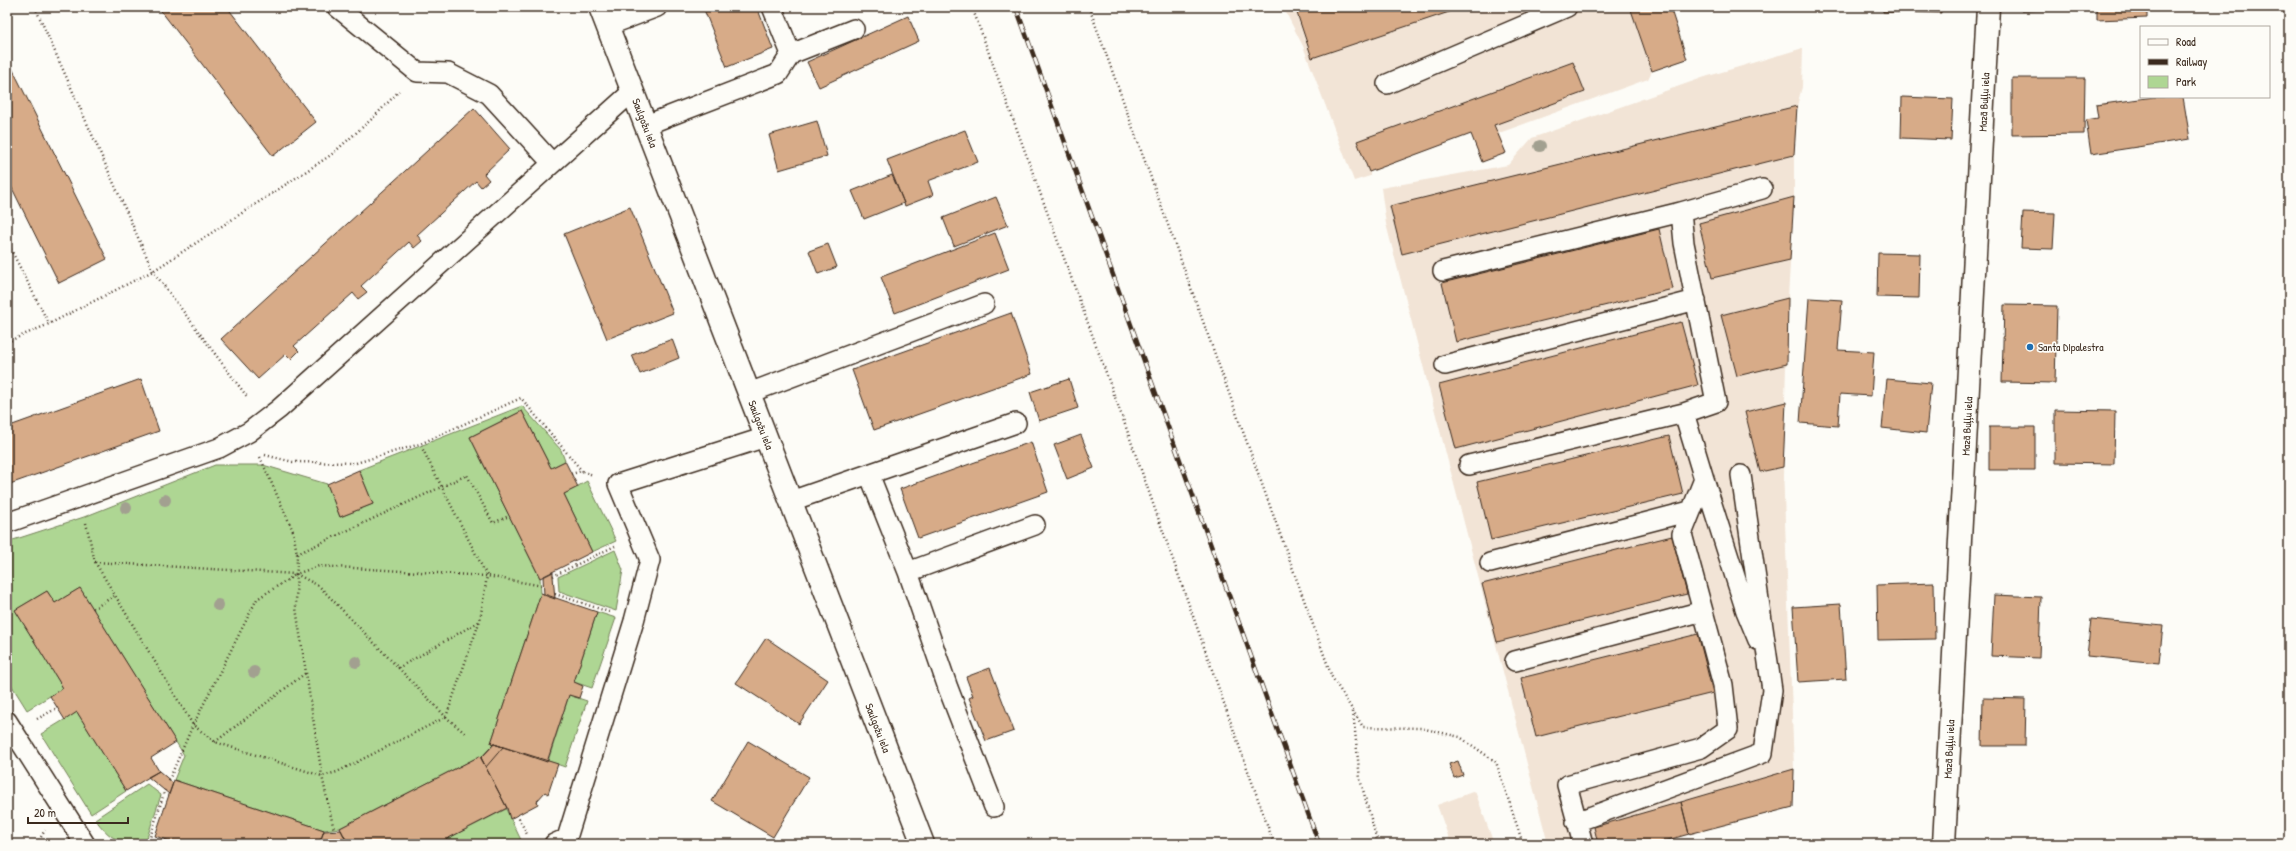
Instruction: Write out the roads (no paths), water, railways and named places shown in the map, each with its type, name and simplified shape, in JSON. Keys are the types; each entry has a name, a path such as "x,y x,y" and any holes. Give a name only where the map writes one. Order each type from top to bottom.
{"street":[{"name":"Mazā Buļļu iela","path":"1944,844 1988,7"},
{"name":"Saulgožu iela","path":"604,16 922,844"}],"lane":[{"path":"337,7 417,72 448,73 489,94 552,163"},
{"path":"604,16 657,7"},
{"path":"772,7 792,54"},
{"path":"1387,84 1567,7"},
{"path":"646,125 778,74 792,54 854,29"},
{"path":"7,523 219,448 249,432 269,417 633,90"},
{"path":"1443,271 1681,212 1762,189"},
{"path":"1469,465 1684,412 1716,402 1684,243 1681,212"},
{"path":"1445,365 1696,300"},
{"path":"749,393 984,304"},
{"path":"1684,412 1746,611 1768,663"},
{"path":"791,502 1016,423"},
{"path":"554,844 567,838 634,621 650,560 638,535 618,484 766,437"},
{"path":"869,474 908,572 948,688 994,807"},
{"path":"1576,822 1763,753 1772,690 1741,475"},
{"path":"1583,844 1567,785 1623,768 1701,748 1728,729 1723,685 1682,534 1704,479"},
{"path":"1490,563 1690,511"},
{"path":"908,572 1035,525"},
{"path":"1515,661 1703,611"},
{"path":"7,721 85,844"}],"railway":[{"path":"1016,7 1319,844"}],"place":[{"name":"Santa DIpalestra","path":"2030,347"}]}
